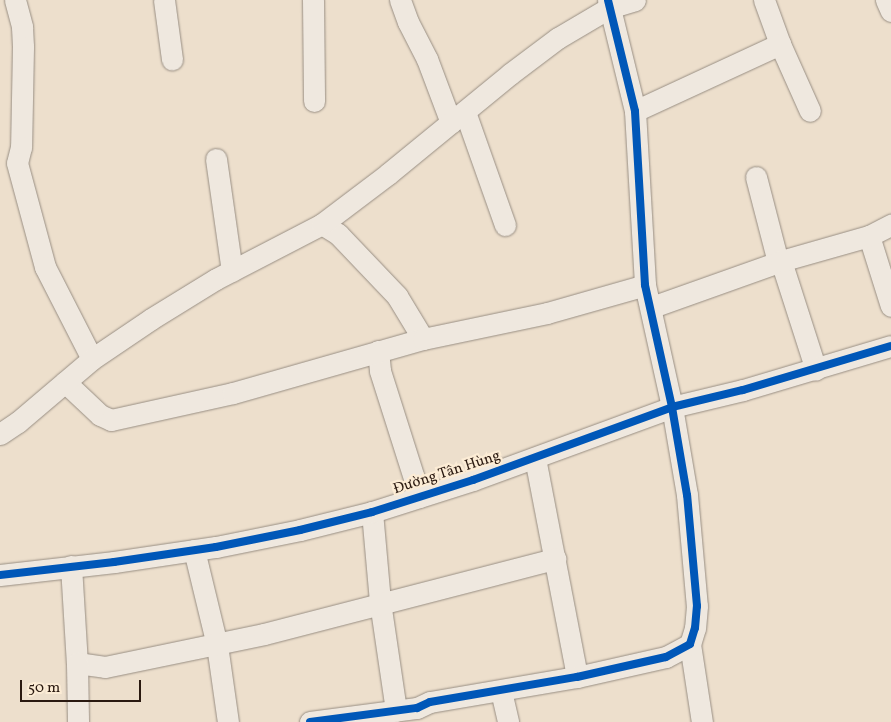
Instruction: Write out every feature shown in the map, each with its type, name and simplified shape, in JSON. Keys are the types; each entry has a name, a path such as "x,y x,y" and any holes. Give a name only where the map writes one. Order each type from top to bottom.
{"street":[{"path":"15,0 22,27 21,147 17,163 45,267 92,359"},
{"path":"164,0 172,59"},
{"path":"313,0 314,101"},
{"path":"400,0 408,22 458,118 506,225"},
{"path":"0,434 18,422 92,359 173,305 232,271 322,224 558,38 609,4 635,0"},
{"path":"764,0 780,44 810,111"},
{"path":"886,0 891,11"},
{"path":"609,4 635,111 646,285 672,407 687,495 695,562 697,606 695,628 690,644 702,722"},
{"path":"635,111 780,44"},
{"path":"216,159 232,271"},
{"path":"756,177 779,261 816,370"},
{"path":"322,224 338,234 397,296 423,339"},
{"path":"652,307 779,261 869,236 891,225"},
{"path":"869,236 891,306"},
{"path":"66,382 100,415 111,420 233,393 423,339 546,313 646,285"},
{"name":"Đường Tân Hùng","path":"0,574 194,550 300,530 372,512 535,458 599,432 672,407 816,370 891,346"},
{"path":"378,351 380,371 420,497"},
{"path":"535,458 577,677"},
{"path":"372,512 380,602 396,711"},
{"path":"194,550 217,645 228,722"},
{"path":"77,663 105,667 217,645 555,559"},
{"path":"71,566 77,663 78,722"},
{"path":"310,722 396,711 418,715 430,702 502,692 577,677 666,657 690,644"},
{"path":"502,692 508,722"}],"cycle path":[{"path":"310,722 417,708 430,702 577,677 666,657 690,644 695,628 697,606 687,495 672,407 645,285 635,111 608,0"},
{"path":"0,575 114,562 216,547 300,530 372,512 473,480 672,407 743,390 891,346"}]}
